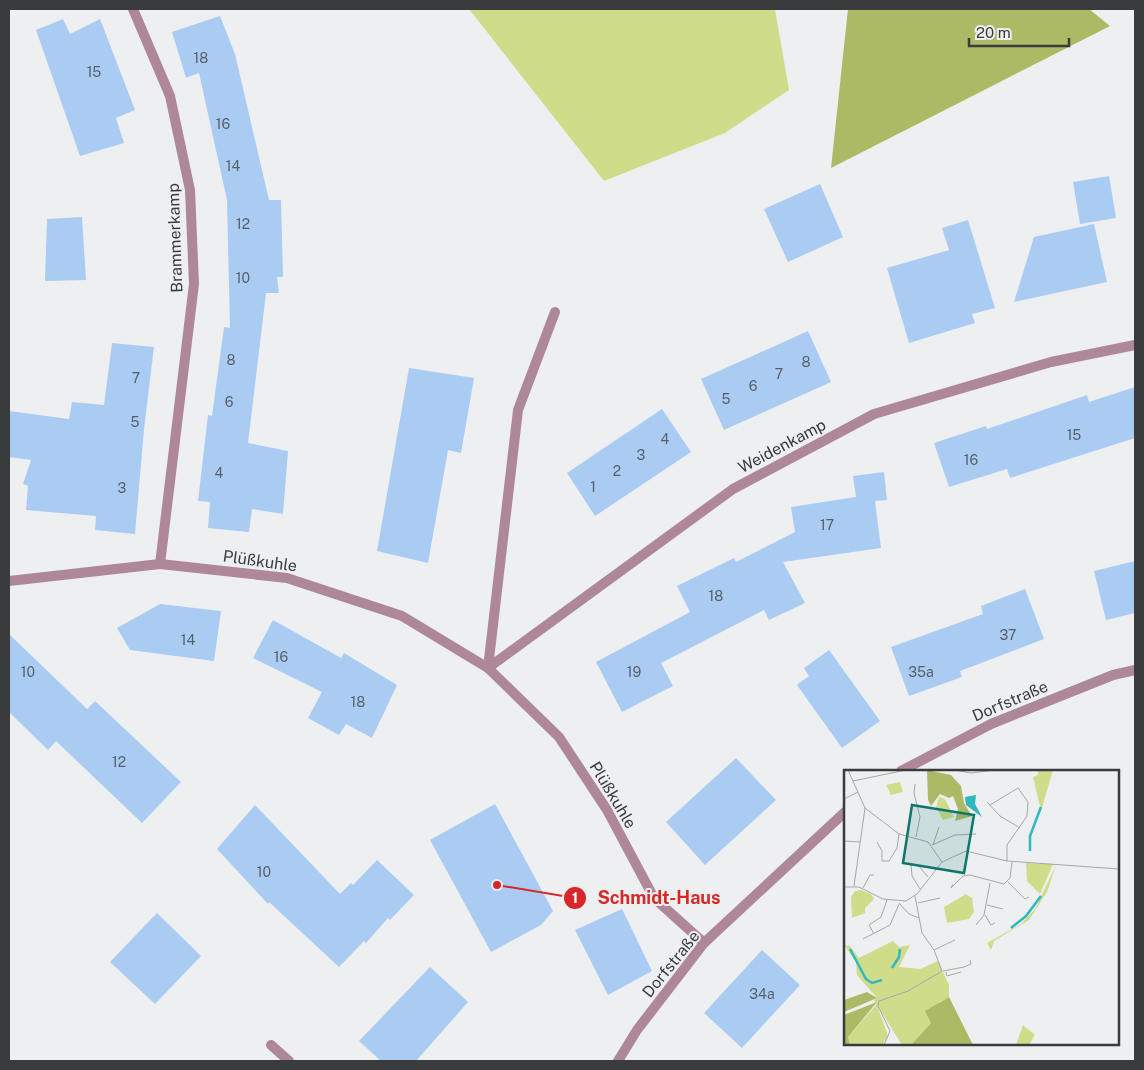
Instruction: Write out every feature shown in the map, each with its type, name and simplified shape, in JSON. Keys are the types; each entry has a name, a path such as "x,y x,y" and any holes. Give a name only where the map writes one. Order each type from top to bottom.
{"street":[{"name":"Brammerkamp","path":"132,9 170,96 190,190 194,284 160,564"},
{"path":"488,668 518,410 555,312"},
{"name":"Weidenkamp","path":"488,668 733,489 874,414 1051,362 1135,345"},
{"name":"Plüßkuhle","path":"9,581 160,564 287,578 402,616 488,668 559,736 607,810 654,898 704,943"},
{"name":"Dorfstraße","path":"903,770 991,724 1112,675 1135,670"},
{"name":"Dorfstraße","path":"618,1061 637,1030 704,943 844,813"},
{"path":"271,1045 289,1061"}],"green space":[{"path":"469,9 775,9 789,90 725,133 604,181"},
{"path":"848,9 1089,9 1110,26 831,168"}],"building":[{"path":"220,16 235,54 269,200 281,200 283,277 277,277 279,293 266,293 248,443 288,451 283,514 252,509 249,532 208,528 210,502 198,501 208,415 212,416 224,327 230,328 227,200 199,73 186,78 172,32"},
{"path":"63,19 70,34 100,19 135,110 116,118 124,143 80,156 36,30"},
{"path":"1109,176 1116,218 1080,224 1073,182"},
{"path":"820,184 843,237 788,262 764,209"},
{"path":"82,217 86,280 45,281 47,219"},
{"path":"968,220 995,308 972,314 975,323 909,343 887,268 949,250 942,228"},
{"path":"1094,224 1107,282 1014,302 1034,237"},
{"path":"808,331 831,382 724,430 701,379"},
{"path":"112,343 154,347 144,429 135,534 95,530 96,516 26,510 28,486 23,484 31,460 9,457 9,411 69,419 72,402 104,405"},
{"path":"409,368 474,378 461,453 448,450 428,563 377,551"},
{"path":"1135,387 1135,438 1010,478 1007,469 949,487 934,443 986,426 987,429 1087,395 1089,402"},
{"path":"662,409 691,452 595,516 567,473"},
{"path":"884,472 887,500 875,501 881,548 783,562 805,603 769,620 764,610 661,663 673,686 622,712 596,662 690,612 677,586 734,558 736,562 795,532 791,507 856,497 853,476"},
{"path":"1135,561 1135,613 1106,620 1094,571"},
{"path":"1025,589 1044,639 960,671 962,677 909,696 891,647 983,614 981,606"},
{"path":"160,604 221,611 214,661 130,650 117,628"},
{"path":"273,620 341,658 344,653 397,685 372,738 346,724 339,735 308,718 322,692 253,658"},
{"path":"9,634 87,709 95,701 181,782 142,823 56,741 48,750 9,712"},
{"path":"829,650 880,721 842,748 797,685 809,676 804,668"},
{"path":"736,758 776,800 705,865 666,822"},
{"path":"495,804 553,911 541,925 491,952 430,840"},
{"path":"255,805 340,894 351,883 353,885 377,860 414,895 339,967 269,902 268,904 217,849"},
{"path":"622,909 652,971 608,995 575,930"},
{"path":"157,913 201,956 155,1004 110,962"},
{"path":"762,950 800,985 742,1048 704,1013"},
{"path":"430,967 468,1002 416,1061 381,1061 359,1041"}],"place":[{"name":"Schmidt-Haus","path":"497,885"}]}
